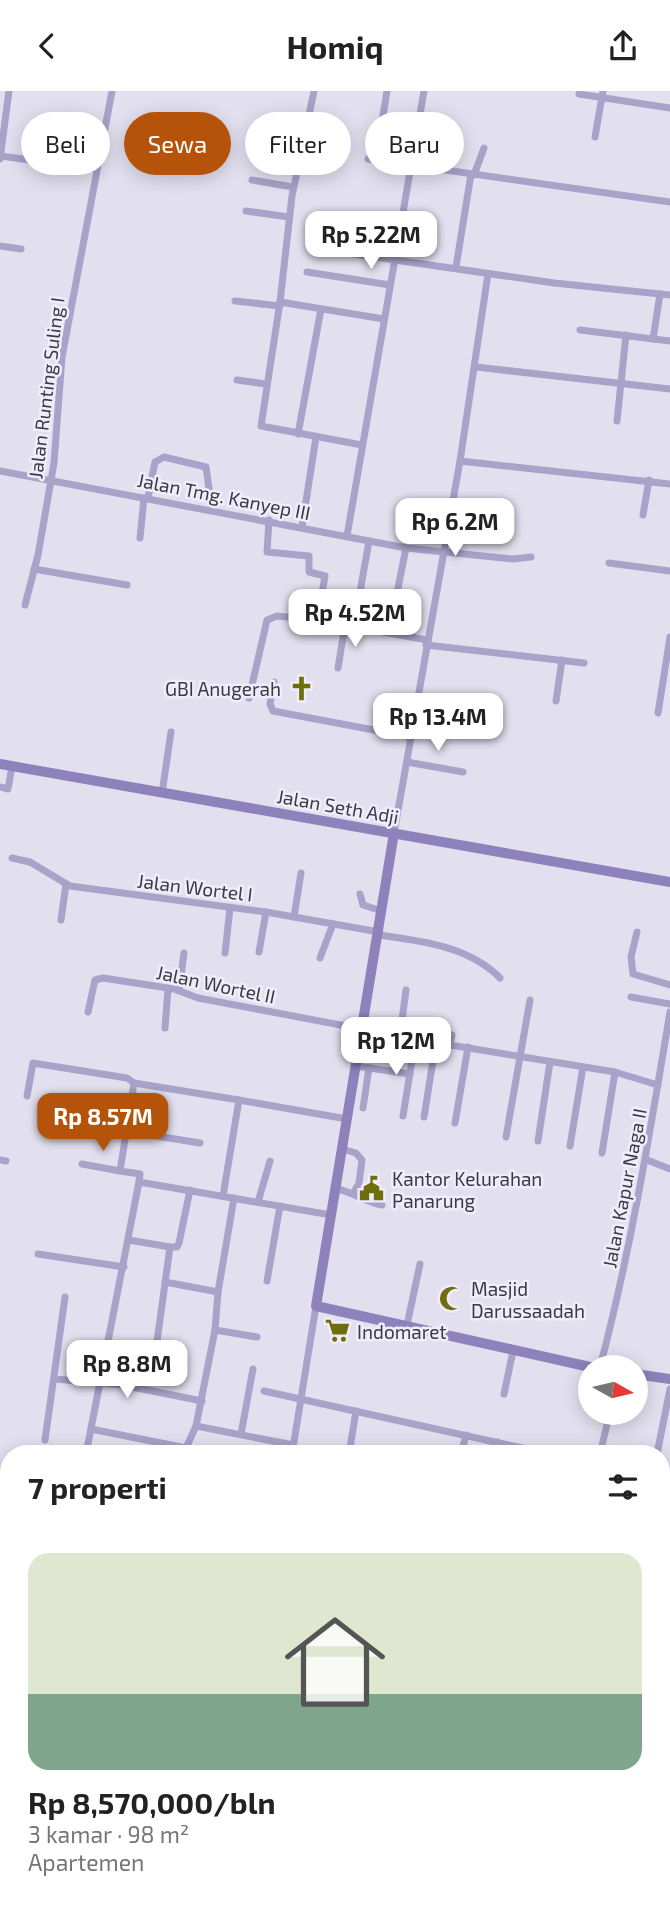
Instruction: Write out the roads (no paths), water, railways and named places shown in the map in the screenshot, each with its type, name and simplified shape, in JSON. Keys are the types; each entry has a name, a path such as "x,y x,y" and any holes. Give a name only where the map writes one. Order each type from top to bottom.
{"street":[{"path":"9,91 0,158 21,160"},
{"name":"Jalan Runting Suling I","path":"107,112 112,91"},
{"path":"310,112 314,91"},
{"path":"384,112 387,91"},
{"path":"420,112 424,91"},
{"path":"579,94 602,95 670,109"},
{"path":"594,137 602,95"},
{"path":"456,267 472,174 484,148"},
{"path":"464,173 670,202"},
{"name":"Jalan Runting Suling I","path":"25,605 51,479 62,357 94,175"},
{"path":"296,175 261,426 362,445"},
{"path":"347,536 408,175"},
{"path":"252,180 293,187"},
{"path":"246,211 289,217"},
{"path":"0,246 20,249"},
{"path":"355,254 456,267 488,274 670,295"},
{"path":"307,272 390,285"},
{"path":"195,1426 293,1445 394,833 476,367 488,274"},
{"path":"653,338 660,294"},
{"path":"234,301 280,304 384,319"},
{"path":"298,434 321,309"},
{"path":"580,331 670,341"},
{"path":"617,421 626,335"},
{"path":"476,367 670,389"},
{"path":"237,380 266,384"},
{"path":"302,527 316,437"},
{"path":"140,538 155,462 164,457 206,467 212,510"},
{"path":"460,461 670,484"},
{"name":"Jalan Tmg. Kanyep III","path":"0,471 406,548 513,559 531,557"},
{"path":"643,515 649,480"},
{"path":"269,520 267,552 309,556 309,572 325,576 318,620"},
{"path":"354,626 369,541"},
{"path":"389,633 406,548"},
{"path":"609,563 670,571"},
{"path":"34,569 127,585"},
{"path":"249,698 267,620 277,616 354,626 427,642 584,663"},
{"path":"338,668 345,625"},
{"path":"658,713 670,637"},
{"path":"556,701 562,660"},
{"path":"274,682 270,704 273,711 411,737"},
{"path":"162,793 172,732"},
{"path":"407,762 463,772"},
{"name":"Jalan Seth Adji","path":"0,764 670,882"},
{"path":"0,787 8,789 11,772"},
{"name":"Jalan Wortel I","path":"12,858 30,862 66,884 266,912 379,933 458,952 487,965 500,978"},
{"path":"294,917 301,873"},
{"path":"61,920 66,884"},
{"path":"360,894 363,905 382,911"},
{"path":"225,953 230,908"},
{"path":"259,952 266,912"},
{"path":"320,958 333,924"},
{"path":"637,932 632,957 633,974 670,985"},
{"path":"179,991 184,953"},
{"name":"Jalan Wortel II","path":"88,1012 93,986 99,979 169,989 198,997 363,1027 401,1028 431,1034 436,1042 615,1072 658,1085"},
{"path":"165,1028 169,989"},
{"path":"401,1028 406,990"},
{"path":"631,997 670,1004"},
{"path":"506,1136 530,1000"},
{"name":"Jalan Kapur Naga II","path":"603,1355 623,1279 647,1160 670,1017"},
{"path":"450,1045 452,1035"},
{"path":"403,1116 415,1042"},
{"path":"424,1117 436,1042"},
{"path":"455,1123 468,1047"},
{"path":"538,1141 550,1062"},
{"path":"27,1096 33,1063 347,1119"},
{"path":"356,1066 410,1075"},
{"path":"570,1146 583,1067"},
{"path":"363,1108 369,1068"},
{"path":"602,1153 615,1072"},
{"path":"120,1171 134,1083"},
{"path":"223,1196 239,1100"},
{"path":"100,1127 200,1143"},
{"path":"342,1149 356,1153 362,1160 359,1183 354,1192"},
{"path":"647,1160 670,1169"},
{"path":"258,1202 270,1161"},
{"path":"82,1164 140,1174 130,1240 88,1445"},
{"path":"139,1182 331,1215"},
{"path":"335,1188 354,1192 359,1198 382,1205"},
{"path":"130,1240 177,1247 190,1190"},
{"path":"189,1445 202,1401 215,1330 218,1292 234,1198"},
{"path":"267,1281 280,1206"},
{"path":"155,1356 170,1247"},
{"path":"38,1254 124,1267"},
{"path":"407,1325 421,1263"},
{"path":"165,1282 218,1292"},
{"path":"45,1440 65,1297"},
{"path":"316,1306 578,1365"},
{"path":"215,1330 257,1337"},
{"path":"504,1394 513,1352"},
{"path":"242,1434 253,1370"},
{"path":"648,1376 670,1379"},
{"path":"55,1379 202,1401"},
{"path":"659,1445 670,1389"},
{"path":"264,1391 510,1445"},
{"path":"350,1445 355,1411"},
{"path":"602,1445 607,1425"},
{"path":"91,1429 161,1445"},
{"path":"463,1445 466,1435"}],"place":[{"name":"GBI Anugerah","path":"301,688"},
{"name":"Kantor Kelurahan Panarung","path":"372,1189"},
{"name":"Masjid Darussaadah","path":"451,1299"},
{"name":"Indomaret","path":"337,1331"}]}
